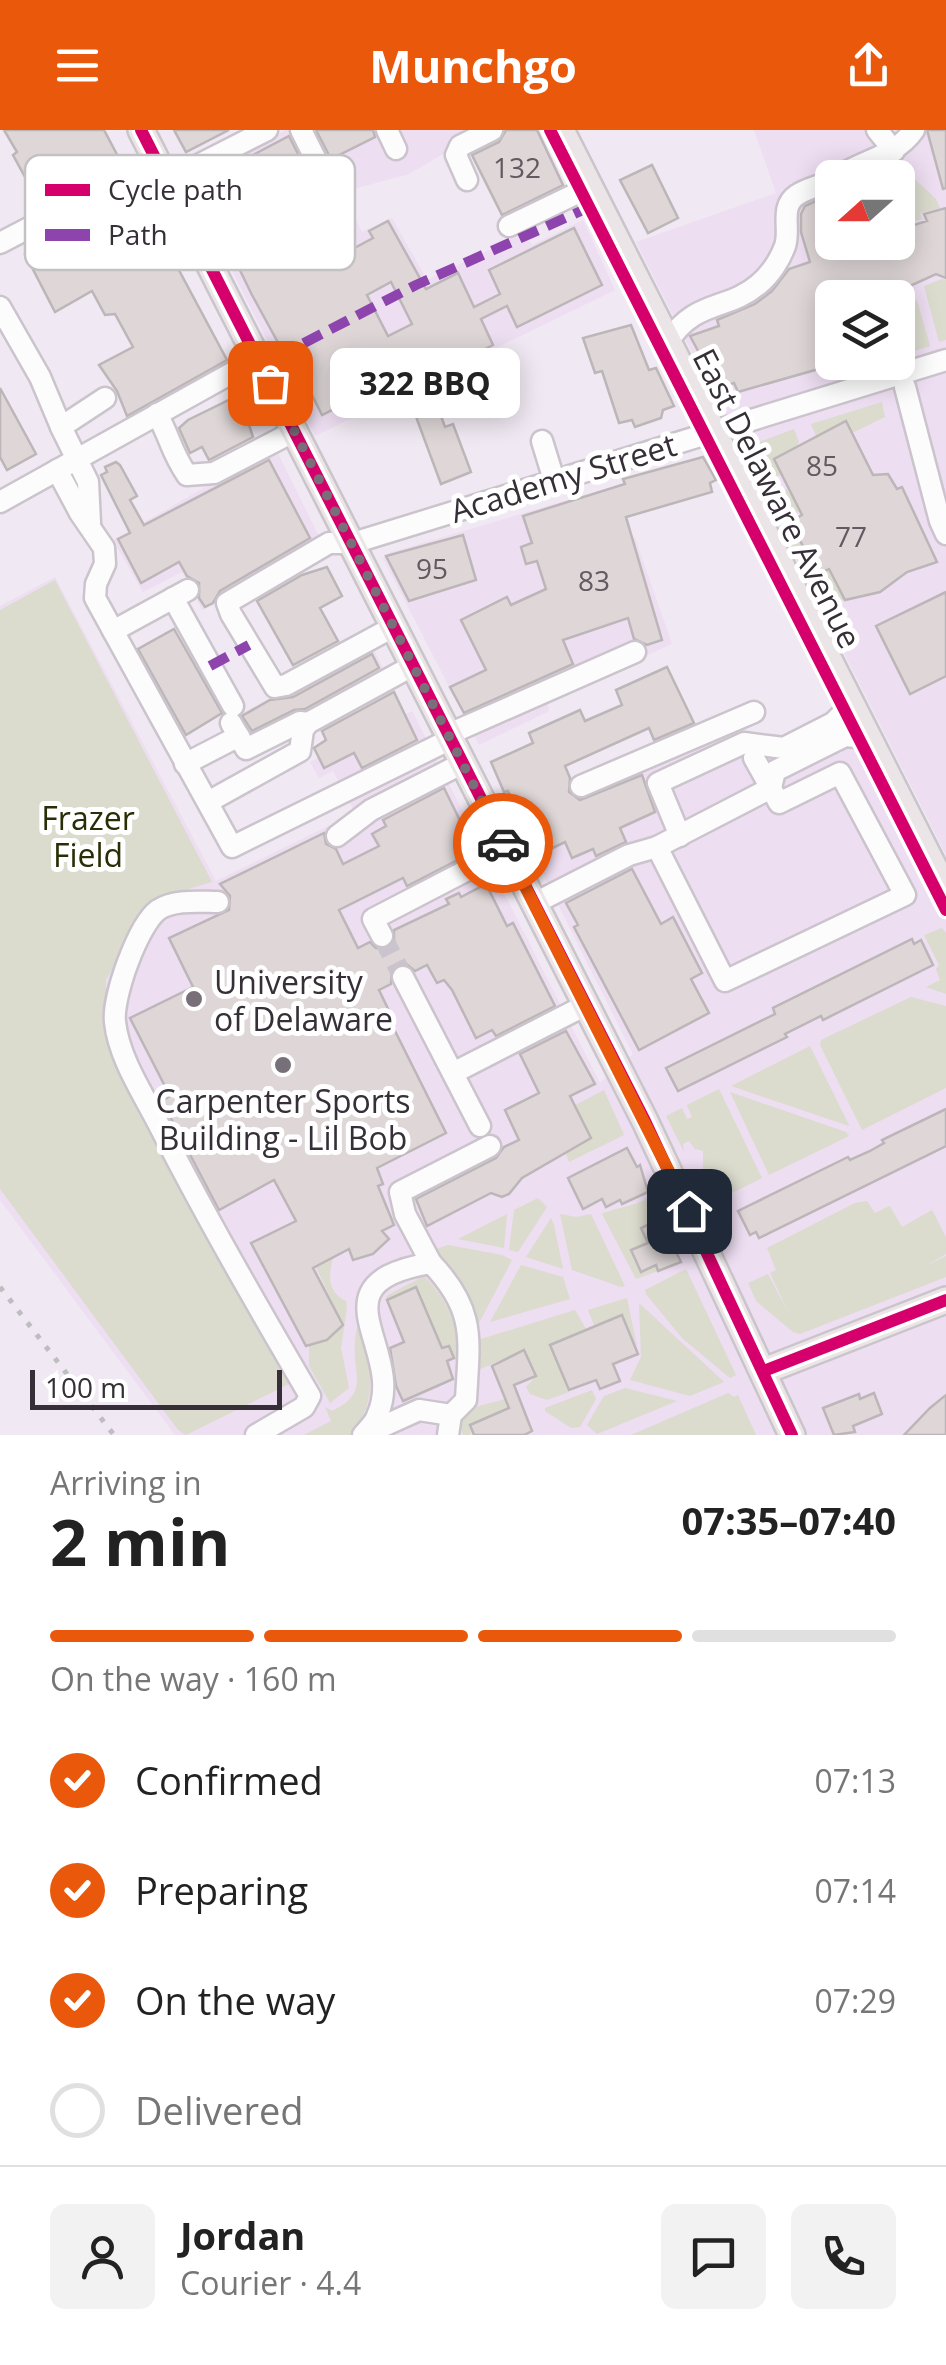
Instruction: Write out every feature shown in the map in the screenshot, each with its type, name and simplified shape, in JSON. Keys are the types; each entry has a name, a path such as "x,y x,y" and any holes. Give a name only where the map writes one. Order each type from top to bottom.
{"main road":[{"path":"141,130 154,155"},
{"name":"East Delaware Avenue","path":"561,130 590,187 615,215 668,342 869,738 939,859 946,891"},
{"path":"212,270 586,1005 792,1435"},
{"path":"764,1370 946,1300"}],"street":[{"path":"203,155 267,130"},
{"path":"301,130 314,155"},
{"path":"467,180 456,156 460,146 492,130"},
{"path":"877,130 894,151"},
{"path":"869,160 894,151 914,130"},
{"path":"668,342 688,317 756,287 784,248 785,211 789,204 797,194 815,186"},
{"path":"509,226 590,187"},
{"path":"0,243 25,232"},
{"path":"0,306 85,455 90,524"},
{"path":"0,502 257,358"},
{"name":"Academy Street","path":"321,548 328,543 352,543 946,360"},
{"path":"905,387 946,534"},
{"path":"67,423 105,398"},
{"path":"150,418 169,436 170,451 186,475 214,473 294,431"},
{"path":"542,441 554,480"},
{"path":"57,470 106,555 95,598 232,847 450,737 635,652"},
{"path":"300,572 313,563 321,548"},
{"path":"321,548 227,602 275,686 286,685 395,626"},
{"path":"113,631 180,594 246,749 300,722 308,723"},
{"path":"349,629 368,640"},
{"path":"208,802 300,752 308,723 414,665"},
{"path":"733,751 754,758 784,748 839,720 852,704"},
{"path":"581,786 754,712"},
{"path":"185,764 234,722"},
{"path":"535,903 629,855 680,836 771,788 775,772 792,762 845,736 869,738"},
{"path":"680,836 658,782 744,743 784,748"},
{"path":"657,847 726,981 905,894 840,772 779,803 754,758"},
{"path":"337,836 371,810 463,762"},
{"path":"382,936 373,919 506,850"},
{"path":"218,902 188,902 157,911 117,987 114,1020 133,1074 196,1198 310,1396 304,1408 256,1435"},
{"path":"403,977 480,1126"},
{"path":"452,1073 586,1005"},
{"path":"363,1435 419,1410 449,1425 466,1400 471,1336 454,1290 431,1264 405,1214 400,1192 490,1146"},
{"path":"363,1435 378,1416 381,1395 381,1369 366,1307 368,1294 377,1282 404,1268 431,1264"}],"shaded area":[{"path":"286,130 484,130 409,174 355,189 355,155 237,155"},
{"path":"754,130 946,130 946,855 636,242 776,193"},
{"path":"355,218 362,232 392,218 427,280 524,233 532,245 583,220 615,290 315,436 232,270 355,270"},
{"path":"275,447 322,543 202,610 182,572 143,592 113,540"},
{"path":"588,494 603,547 635,538 672,644 547,701 549,711 479,745 383,558"},
{"name":"University of Delaware","path":"55,577 216,881 355,813 333,771 319,778 310,762 412,711 600,1083 633,1054 515,819 741,720 747,734 783,740 835,710 935,909 946,904 946,1435 175,1435 0,1200 0,606"},
{"path":"371,644 390,682 243,755 225,722"}],"green space":[{"path":"915,179 940,208 920,213 922,219 915,221"},
{"path":"946,280 946,340 939,342 924,286"},
{"path":"917,300 930,346 915,351 915,301"},
{"path":"882,402 885,417 852,433 845,421 816,436 811,424"},
{"path":"794,429 799,442 796,448 774,459 781,475 766,475 768,482 757,486 749,462 749,446"},
{"path":"787,489 800,511 793,514 801,530 797,533 808,548 795,554 766,498 772,494 776,500"},
{"path":"810,553 820,573 829,569 845,600 819,603 797,559"},
{"name":"Frazer Field","path":"55,580 212,882 165,896 143,913 106,980 106,1009 293,1382 186,1435 178,1430 0,1189 0,610"},
{"path":"942,928 946,933 946,994 926,987 940,980 936,969 939,965 924,935"},
{"path":"911,997 946,1006 946,1088 862,1130 821,1040"},
{"path":"810,1046 849,1125 849,1126 731,1086"},
{"path":"719,1089 762,1178 730,1194 727,1186 722,1188 727,1200 711,1208 692,1168 697,1173 703,1170 703,1151 695,1149 689,1141 683,1144 684,1152 666,1116 682,1108 687,1119 692,1117 687,1105"},
{"path":"604,1090 624,1135 569,1162 565,1151 568,1109"},
{"path":"730,1092 846,1132 849,1136 769,1175"},
{"path":"652,1187 676,1235 670,1237 660,1220 649,1243 630,1250 641,1272 656,1265 658,1271 636,1279 602,1214 644,1200 650,1196 647,1188"},
{"path":"538,1198 547,1207 518,1252 509,1250 514,1210"},
{"path":"867,1201 875,1213 890,1206 902,1227 932,1210 946,1237 946,1254 922,1268 946,1256 946,1277 800,1334 793,1332 756,1301 748,1283 768,1274 789,1314 770,1273 776,1270 767,1248 855,1203"},
{"path":"507,1214 504,1248 458,1239"},
{"path":"560,1214 591,1214 625,1286 572,1270"},
{"path":"551,1218 554,1225 563,1269 526,1257"},
{"path":"448,1245 512,1260 478,1325 451,1273 434,1250"},
{"path":"333,1258 332,1287 347,1307 341,1348 349,1388 330,1403 309,1366 309,1346 327,1340 343,1325 316,1267"},
{"path":"521,1265 563,1277 570,1299 490,1322"},
{"path":"686,1269 736,1375 730,1378 682,1338 646,1294 645,1290"},
{"path":"424,1276 450,1314 457,1336 458,1359 449,1347 443,1349 416,1288 387,1300 386,1296"},
{"path":"627,1298 637,1347 622,1315 594,1325 588,1310"},
{"path":"639,1303 724,1382 690,1396 630,1380 641,1357"},
{"path":"575,1310 586,1329 550,1345 569,1392 547,1400 530,1394 526,1387 536,1376 524,1350 478,1370 478,1340"},
{"path":"360,1317 370,1381 360,1422 350,1435 304,1435 331,1421 325,1407 332,1411 352,1397 356,1389 355,1338"},
{"path":"625,1388 677,1401 597,1434 587,1425 604,1396"},
{"path":"592,1390 596,1399 580,1427 571,1428 545,1411 545,1408"},
{"path":"728,1393 738,1395 756,1435 631,1435"},
{"path":"513,1397 521,1403 470,1425 471,1435 463,1435 459,1421 467,1409"}],"building":[{"path":"4,130 104,130 117,155 25,155 25,177 13,155 17,152"},
{"path":"174,130 229,130 186,152"},
{"path":"316,130 373,130 375,137 339,155 329,155"},
{"path":"506,130 537,130 563,185 502,215 472,155 499,142"},
{"path":"927,130 946,130 943,189"},
{"path":"289,136 298,155 253,155"},
{"path":"652,165 678,218 648,233 620,180"},
{"path":"815,201 815,260 915,260 915,225 927,221 924,214 946,208 946,278 936,274 915,284 915,280 815,280 815,370 738,392 734,383 718,388 690,336 719,326 717,320 755,304 772,291 789,269 810,262 801,232 805,206"},
{"path":"388,221 426,289 458,273 474,307 500,294 489,270 574,228 602,285 517,327 507,306 481,319 493,345 435,374 429,361 322,415 287,345 281,348 240,270 355,270 355,248 373,238 369,231","holes":["391,282 412,324 388,336 367,295"]},
{"path":"33,270 179,270 227,360 127,416 117,391 99,365 133,347 115,314 105,315 92,291 55,312"},
{"path":"631,325 649,370 656,368 674,406 663,410 661,418 635,427 632,420 619,423 602,371 595,373 583,338"},
{"path":"0,388 36,454 7,470 0,457"},
{"path":"233,398 240,412 244,410 253,437 209,460 202,447 190,453 179,428"},
{"path":"437,405 445,427 453,424 471,472 441,484 415,414"},
{"path":"846,421 873,475 888,474 897,489 902,487 937,562 907,572 880,592 845,600 829,569 820,573 796,533 801,530 795,519 802,515 774,459"},
{"path":"703,457 716,480 710,483 712,492 626,517 662,640 647,645 634,639 628,618 563,640 573,664 464,713 450,687 486,670 461,620 507,597 511,605 546,589 537,561 526,564 521,547 532,543 523,516 625,484 623,479"},
{"path":"269,460 310,538 220,591 213,603 205,607 199,598 199,583 187,576 179,562 141,583 118,539 130,533 101,475 107,472 105,467 116,462 120,465 137,496 130,500 144,525"},
{"path":"463,535 476,580 409,601 386,556"},
{"path":"327,567 342,596 320,608 338,641 293,665 257,601 302,575"},
{"path":"946,592 946,676 910,694 876,626"},
{"path":"174,629 222,713 186,735 138,649"},
{"path":"372,654 379,668 305,709 294,710 252,731 242,716 270,700 293,697"},
{"path":"667,667 694,723 654,740 649,728 565,766 570,778 569,792 580,800 642,775 655,812 620,828 626,842 596,856 593,849 572,858 565,842 540,854 491,762 533,743 529,733 580,710 585,721 622,705 616,690"},
{"path":"394,692 417,740 362,768 354,753 324,768 314,748 326,740 322,731"},
{"name":"Carpenter Sports Building - Lil Bob","path":"444,788 475,851 407,886 403,878 339,910 358,948 370,942 376,948 388,948 394,942 394,930 449,904 446,899 459,893 461,897 486,884 507,926 513,923 555,1006 496,1036 492,1030 476,1038 452,990 444,980 437,983 427,965 415,971 405,963 392,969 391,984 379,990 392,1017 389,1019 446,1133 377,1168 383,1184 378,1186 394,1225 382,1231 389,1239 373,1254 353,1260 349,1249 313,1268 343,1325 327,1340 306,1346 251,1243 296,1221 274,1180 219,1210 162,1101 170,1096 130,1018 193,987 169,938 229,910 230,896 220,884 324,833 326,844 336,849 343,864 379,846 372,834 386,826 383,820"},
{"path":"632,869 661,924 673,917 702,973 691,979 709,1013 639,1050 574,927 578,925 566,903"},
{"path":"912,939 914,944 921,940 933,965 823,1020 821,1016 678,1091 666,1068 775,1014 773,1008"},
{"path":"566,1031 595,1084 570,1096 591,1138 522,1178 509,1194 502,1197 491,1193 427,1226 416,1199 496,1158 504,1147 519,1140 505,1110 539,1093 520,1054"},
{"path":"946,1109 946,1146 759,1238 756,1232 750,1235 738,1211 848,1157 850,1160 870,1151 884,1143 882,1140"},
{"path":"627,1148 637,1167 640,1165 648,1192 622,1204 620,1200 606,1207 602,1199 583,1209 568,1178"},
{"path":"660,1219 681,1262 658,1271 656,1265 641,1272 631,1250 648,1243 641,1228"},
{"path":"416,1287 442,1348 449,1346 454,1358 447,1361 453,1379 403,1401 396,1386 390,1348 404,1342 387,1300"},
{"path":"622,1315 638,1354 613,1364 620,1381 600,1389 596,1380 569,1390 550,1345"},
{"path":"524,1350 536,1376 514,1385 532,1431 524,1435 474,1435 470,1425 509,1408 492,1366"},
{"path":"874,1393 882,1414 853,1426 855,1432 834,1435 823,1408 859,1394 860,1399"},
{"path":"946,1395 946,1435 904,1435 930,1408"}],"tunnel":[{"path":"382,936 403,977"}],"railway":[{"path":"0,1287 114,1435"}],"marked path":[{"path":"277,357 416,285 583,210"},
{"path":"210,666 249,645"}],"cycle path":[{"path":"141,130 154,155"},
{"path":"550,130 946,910"},
{"path":"212,270 645,1121 792,1435"},
{"path":"764,1371 946,1300"}],"way so far":[{"path":"270,383 503,843"}],"place":[{"name":"322 BBQ","path":"270,383"},
{"name":"University of Delaware","path":"194,999"},
{"name":"Carpenter Sports Building - Lil Bob","path":"283,1065"}],"route":[{"path":"503,843 689,1211"}]}
